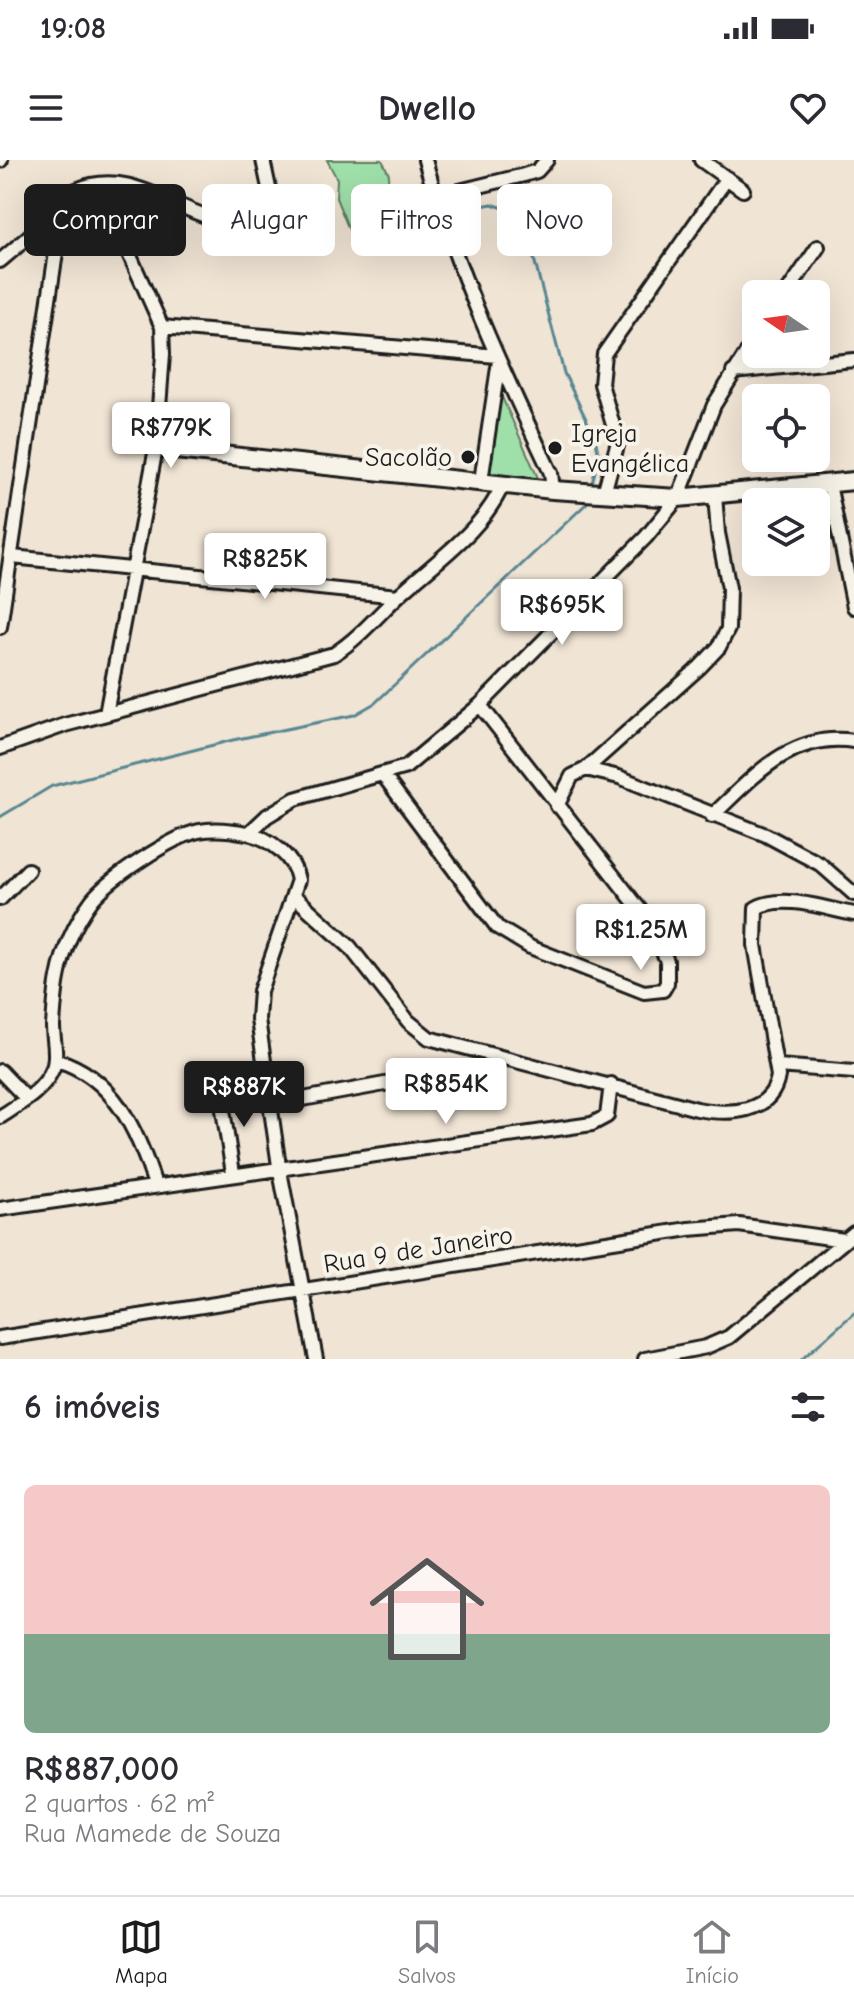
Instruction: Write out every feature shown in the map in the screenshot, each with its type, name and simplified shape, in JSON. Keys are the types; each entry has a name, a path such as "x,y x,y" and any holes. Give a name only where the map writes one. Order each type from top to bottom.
{"street":[{"path":"186,208 226,219 263,217 272,202 263,160"},
{"path":"425,160 434,184"},
{"path":"481,186 537,171 547,160"},
{"path":"701,160 743,190"},
{"path":"604,493 618,442 601,384 604,354 727,178"},
{"path":"0,261 24,240"},
{"path":"796,280 818,247"},
{"path":"0,627 56,256"},
{"path":"106,714 156,448 162,327 130,256"},
{"path":"460,256 498,358 551,473 553,490"},
{"path":"162,327 498,358"},
{"path":"481,481 498,358"},
{"path":"249,833 267,816 295,799 350,780 383,775 421,757 480,705 646,537 678,498 702,428 742,359"},
{"path":"733,372 854,360"},
{"path":"156,448 553,490 678,498 854,481"},
{"path":"0,748 106,714 334,654 362,634 473,527 496,499 503,484"},
{"path":"829,484 850,573 854,607"},
{"path":"557,806 572,776 586,769 719,647 728,629 729,588 718,533 715,495"},
{"path":"12,557 398,596"},
{"path":"383,775 497,927 530,947 644,992 663,990 667,983 667,961 648,920 480,705"},
{"path":"712,816 746,784 800,745 812,740 854,741"},
{"path":"586,769 638,784 766,835 804,854 854,894"},
{"path":"0,1117 41,1088 56,1060 53,1026 65,948 93,900 144,861 188,834 215,829 249,833 278,850 296,868 294,896 260,991 258,1019 279,1166 316,1359"},
{"path":"0,899 28,870"},
{"path":"294,896 333,930 408,1021 429,1038 724,1113 760,1106 768,1100 776,1086 778,1066 755,945 756,908 768,903 784,903 854,914"},
{"path":"56,1060 83,1070 124,1112 145,1154 155,1185"},
{"path":"778,1066 854,1072"},
{"path":"0,1071 27,1099"},
{"path":"270,1105 412,1079"},
{"path":"0,1209 279,1166 592,1124 607,1116 611,1084"},
{"path":"220,1091 233,1173"},
{"name":"Rua 9 de Janeiro","path":"0,1338 718,1226 849,1237"},
{"path":"645,1359 706,1347 729,1337 849,1237"}],"green space":[{"path":"327,160 382,160 389,174 387,184 351,184 351,235 336,198 337,179"},
{"path":"497,386 538,478 488,476"}],"waterway":[{"path":"481,206 492,204 515,212 528,236 564,373 595,438 599,456 591,487"},
{"path":"0,817 52,786 233,740 354,715 375,703 586,504 588,498"},
{"path":"802,1359 854,1313"}],"place":[{"name":"Igreja Evangélica","path":"555,448"},
{"name":"Sacolão","path":"468,457"}]}
